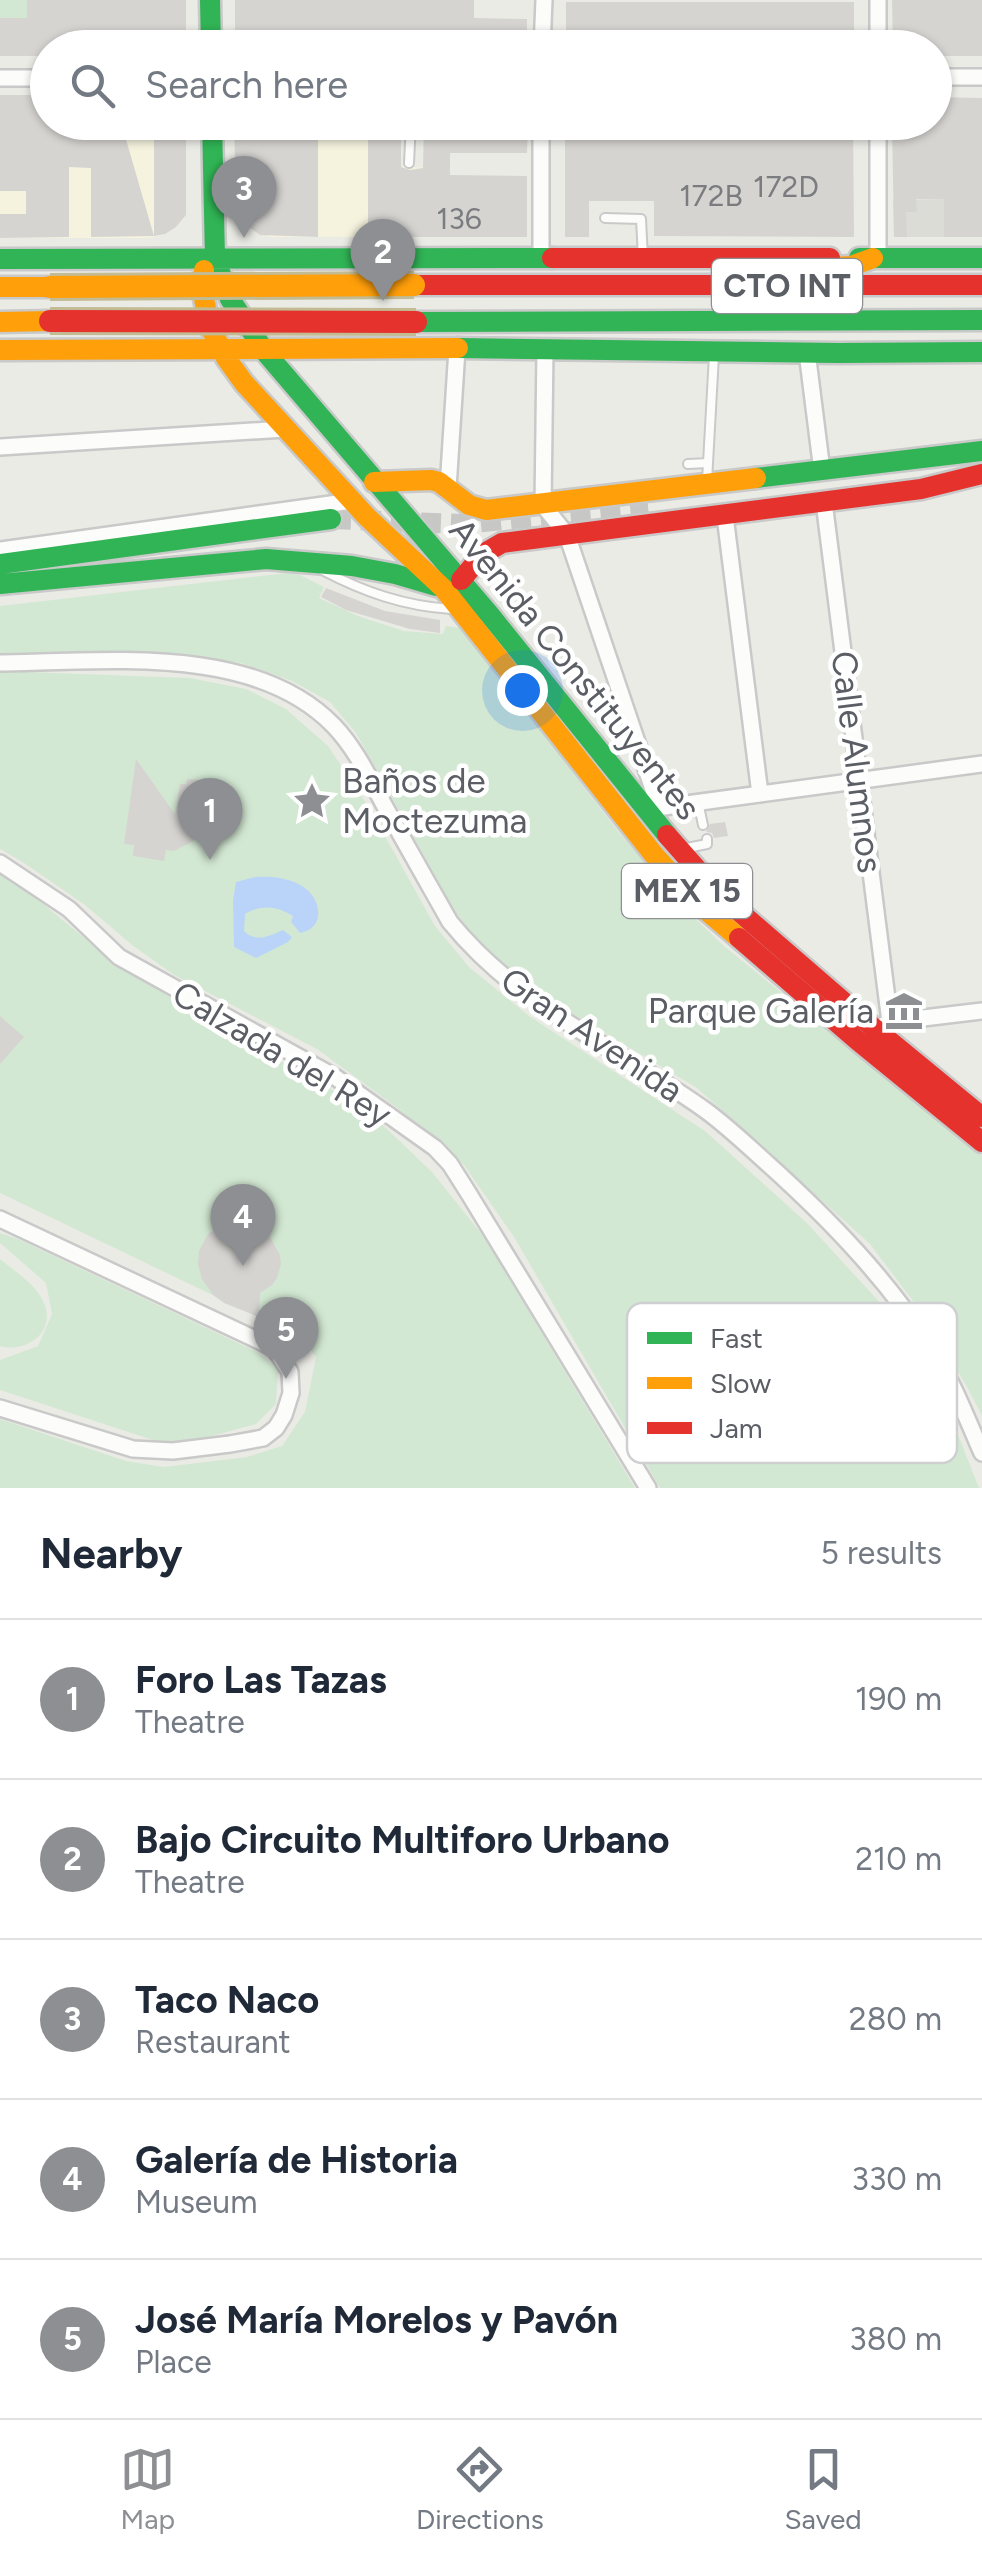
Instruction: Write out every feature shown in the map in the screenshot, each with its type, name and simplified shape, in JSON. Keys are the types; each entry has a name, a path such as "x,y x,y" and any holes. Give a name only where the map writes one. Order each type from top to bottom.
{"main road":[{"path":"210,0 211,30"},
{"name":"Avenida Constituyentes","path":"212,140 210,258 202,290 221,350 285,429 352,502 452,584 461,609 654,855 700,905 874,1030 982,1142"},
{"name":"Avenida Constituyentes","path":"210,258 231,301 262,349 374,482 452,584 652,808 678,850 719,894 874,1030 982,1117"},
{"path":"391,350 384,334 384,318 385,268 392,258"},
{"path":"770,286 798,269 851,266 876,258"},
{"name":"CTO INT","path":"0,259 982,258"},
{"name":"CTO INT","path":"0,287 982,285"},
{"name":"CTO INT","path":"0,322 982,320"},
{"path":"891,321 931,336 982,337"},
{"name":"CTO INT","path":"0,350 544,348 982,352"},
{"path":"374,482 431,480 486,510 610,497 708,474 822,471 982,451"},
{"path":"648,506 923,470 982,473"},
{"path":"0,584 266,558 301,559 452,584 483,554 502,543 921,489 982,473"},
{"path":"570,535 610,497"},
{"path":"0,564 331,520"}],"street":[{"path":"543,30 544,0"},
{"path":"878,0 878,30"},
{"path":"952,77 982,77"},
{"path":"0,78 30,78"},
{"path":"541,140 541,258"},
{"path":"876,258 878,140"},
{"path":"544,348 544,505 570,535 652,808 982,764"},
{"path":"448,488 457,349"},
{"path":"807,352 822,471"},
{"path":"0,447 285,429"},
{"path":"0,550 352,502"},
{"name":"Calle Alumnos","path":"824,502 859,780 874,1030"},
{"path":"725,516 760,794"},
{"name":"Gran Avenida","path":"0,663 122,662 226,669 279,686 308,702 336,728 361,763 450,922 465,941 534,1002 704,1110 742,1141 828,1220 900,1303"},
{"name":"Calzada del Rey","path":"0,863 68,909 120,957 335,1076 435,1148 469,1194 627,1454"},
{"path":"874,1030 982,1011"},
{"path":"0,1219 274,1348 290,1372 291,1393 276,1428 263,1438 173,1451 133,1449 0,1408"},
{"name":"Gran Avenida","path":"957,1400 982,1454"},
{"name":"Calzada del Rey","path":"633,1463 648,1488"}],"lane":[{"path":"410,140 410,163"},
{"path":"604,218 642,219 642,258"},
{"path":"688,464 708,474 714,351"},
{"path":"301,559 386,599 461,609"},
{"path":"698,802 704,825"},
{"path":"678,850 707,844 706,840"}],"shaded area":[{"path":"91,140 154,140 155,193 165,215 186,215 165,234 148,238 0,238 0,191 25,191 25,167 91,167"},
{"path":"318,140 401,140 401,167 450,168 450,199 527,237 271,237 254,231 235,207 234,188 271,186"},
{"path":"944,199 944,237 894,237 893,200"}],"green space":[{"path":"0,0 27,0 27,18 0,18"},
{"path":"294,572 324,587 319,598 358,616 404,631 443,634 446,626 462,628 614,826 683,907 724,946 982,1156 982,1416 957,1370 957,1303 914,1303 870,1244 697,1088 536,992 502,965 456,913 356,733 330,702 292,681 241,663 138,653 0,655 0,606"},
{"path":"0,671 190,678 246,689 286,709 328,746 370,809 435,926 469,967 529,1016 705,1131 807,1223 880,1303 627,1303 627,1431 514,1237 464,1165 400,1110 317,1049 174,975 85,905 0,849"},
{"path":"0,873 99,950 223,1029 365,1108 432,1172 484,1237 635,1488 0,1488 0,1419 126,1461 164,1467 247,1457 282,1446 305,1412 316,1357 302,1338 0,1193"},
{"path":"0,1233 259,1353 278,1369 276,1404 256,1424 212,1436 162,1443 0,1390 0,1360 38,1346 52,1314 46,1283 0,1243"},
{"path":"0,1259 34,1288 46,1310 47,1320 38,1337 11,1348 0,1346"},
{"path":"957,1433 979,1488 660,1488 645,1463 957,1463"}],"water":[{"path":"255,877 279,878 302,886 314,897 318,912 314,925 300,933 291,922 293,916 281,910 263,908 245,914 244,931 253,937 283,930 292,937 256,958 234,947 233,900 236,882"}],"building":[{"path":"27,0 186,0 186,30 30,30 30,56 0,56 0,18 27,18"},
{"path":"235,0 474,0 474,18 527,19 527,30 235,30"},
{"path":"892,0 982,0 982,56 952,56 952,30 893,30"},
{"path":"566,2 854,2 854,30 566,30"},
{"path":"0,95 30,95 30,140 126,140 154,236 91,237 91,168 69,167 69,237 0,238 0,214 26,214 26,191 0,191"},
{"path":"952,97 982,98 982,237 944,237 944,199 916,199 917,212 906,212 907,237 894,237 892,140 952,140"},
{"path":"154,140 186,140 186,215 176,227 154,236"},
{"path":"234,140 318,140 318,237 260,235 246,225 236,207"},
{"path":"368,140 401,140 401,167 410,170 423,168 424,140 527,140 527,153 450,153 450,175 527,176 527,237 368,237"},
{"path":"565,140 853,140 854,237 654,236 654,201 589,201 589,237 565,237"},
{"path":"326,588 385,611 440,620 440,633 410,629 346,610 321,597"},
{"path":"136,759 175,814 180,784 186,784 187,779 199,780 194,818 204,820 201,837 174,851 166,850 164,861 133,856 134,845 124,844"},
{"path":"725,822 728,836 714,838 706,832 710,824"},
{"path":"0,1016 24,1037 0,1064"},
{"path":"244,1220 266,1230 280,1255 277,1278 260,1293 259,1317 213,1295 198,1265 199,1251 208,1234 224,1224"}],"tunnel":[{"path":"331,519 462,524 648,506"}],"traffic: fast":[{"path":"210,0 211,30"},
{"path":"212,140 215,258 230,299 266,353 490,615 667,835"},
{"path":"0,259 552,258"},
{"path":"859,258 982,258"},
{"path":"416,322 982,320"},
{"path":"458,348 982,352"},
{"path":"756,478 982,451"},
{"path":"0,564 331,519"},
{"path":"0,584 266,559 352,566 436,586"}],"traffic: slow":[{"path":"811,268 851,266 873,258"},
{"path":"204,270 204,299 210,327 244,383 367,517 444,589 654,855 700,905 739,938"},
{"path":"50,287 414,285"},
{"path":"0,287 50,287"},
{"path":"0,322 50,321"},
{"path":"0,350 458,348"},
{"path":"374,482 431,480 469,505 486,510 756,478"}],"traffic: jam":[{"path":"552,258 830,258"},
{"path":"414,285 982,285"},
{"path":"50,321 416,322"},
{"path":"461,580 483,554 502,543 921,489 982,474"},
{"path":"667,835 719,894 982,1117"},
{"path":"739,938 982,1142"}],"place":[{"name":"Taco Naco","path":"244,238"},
{"name":"Bajo Circuito Multiforo Urbano","path":"383,301"},
{"name":"Baños de Moctezuma","path":"312,801"},
{"name":"Foro Las Tazas","path":"210,860"},
{"name":"Parque Galería","path":"904,1011"},
{"name":"Galería de Historia","path":"243,1266"},
{"name":"José María Morelos y Pavón","path":"286,1379"}]}
